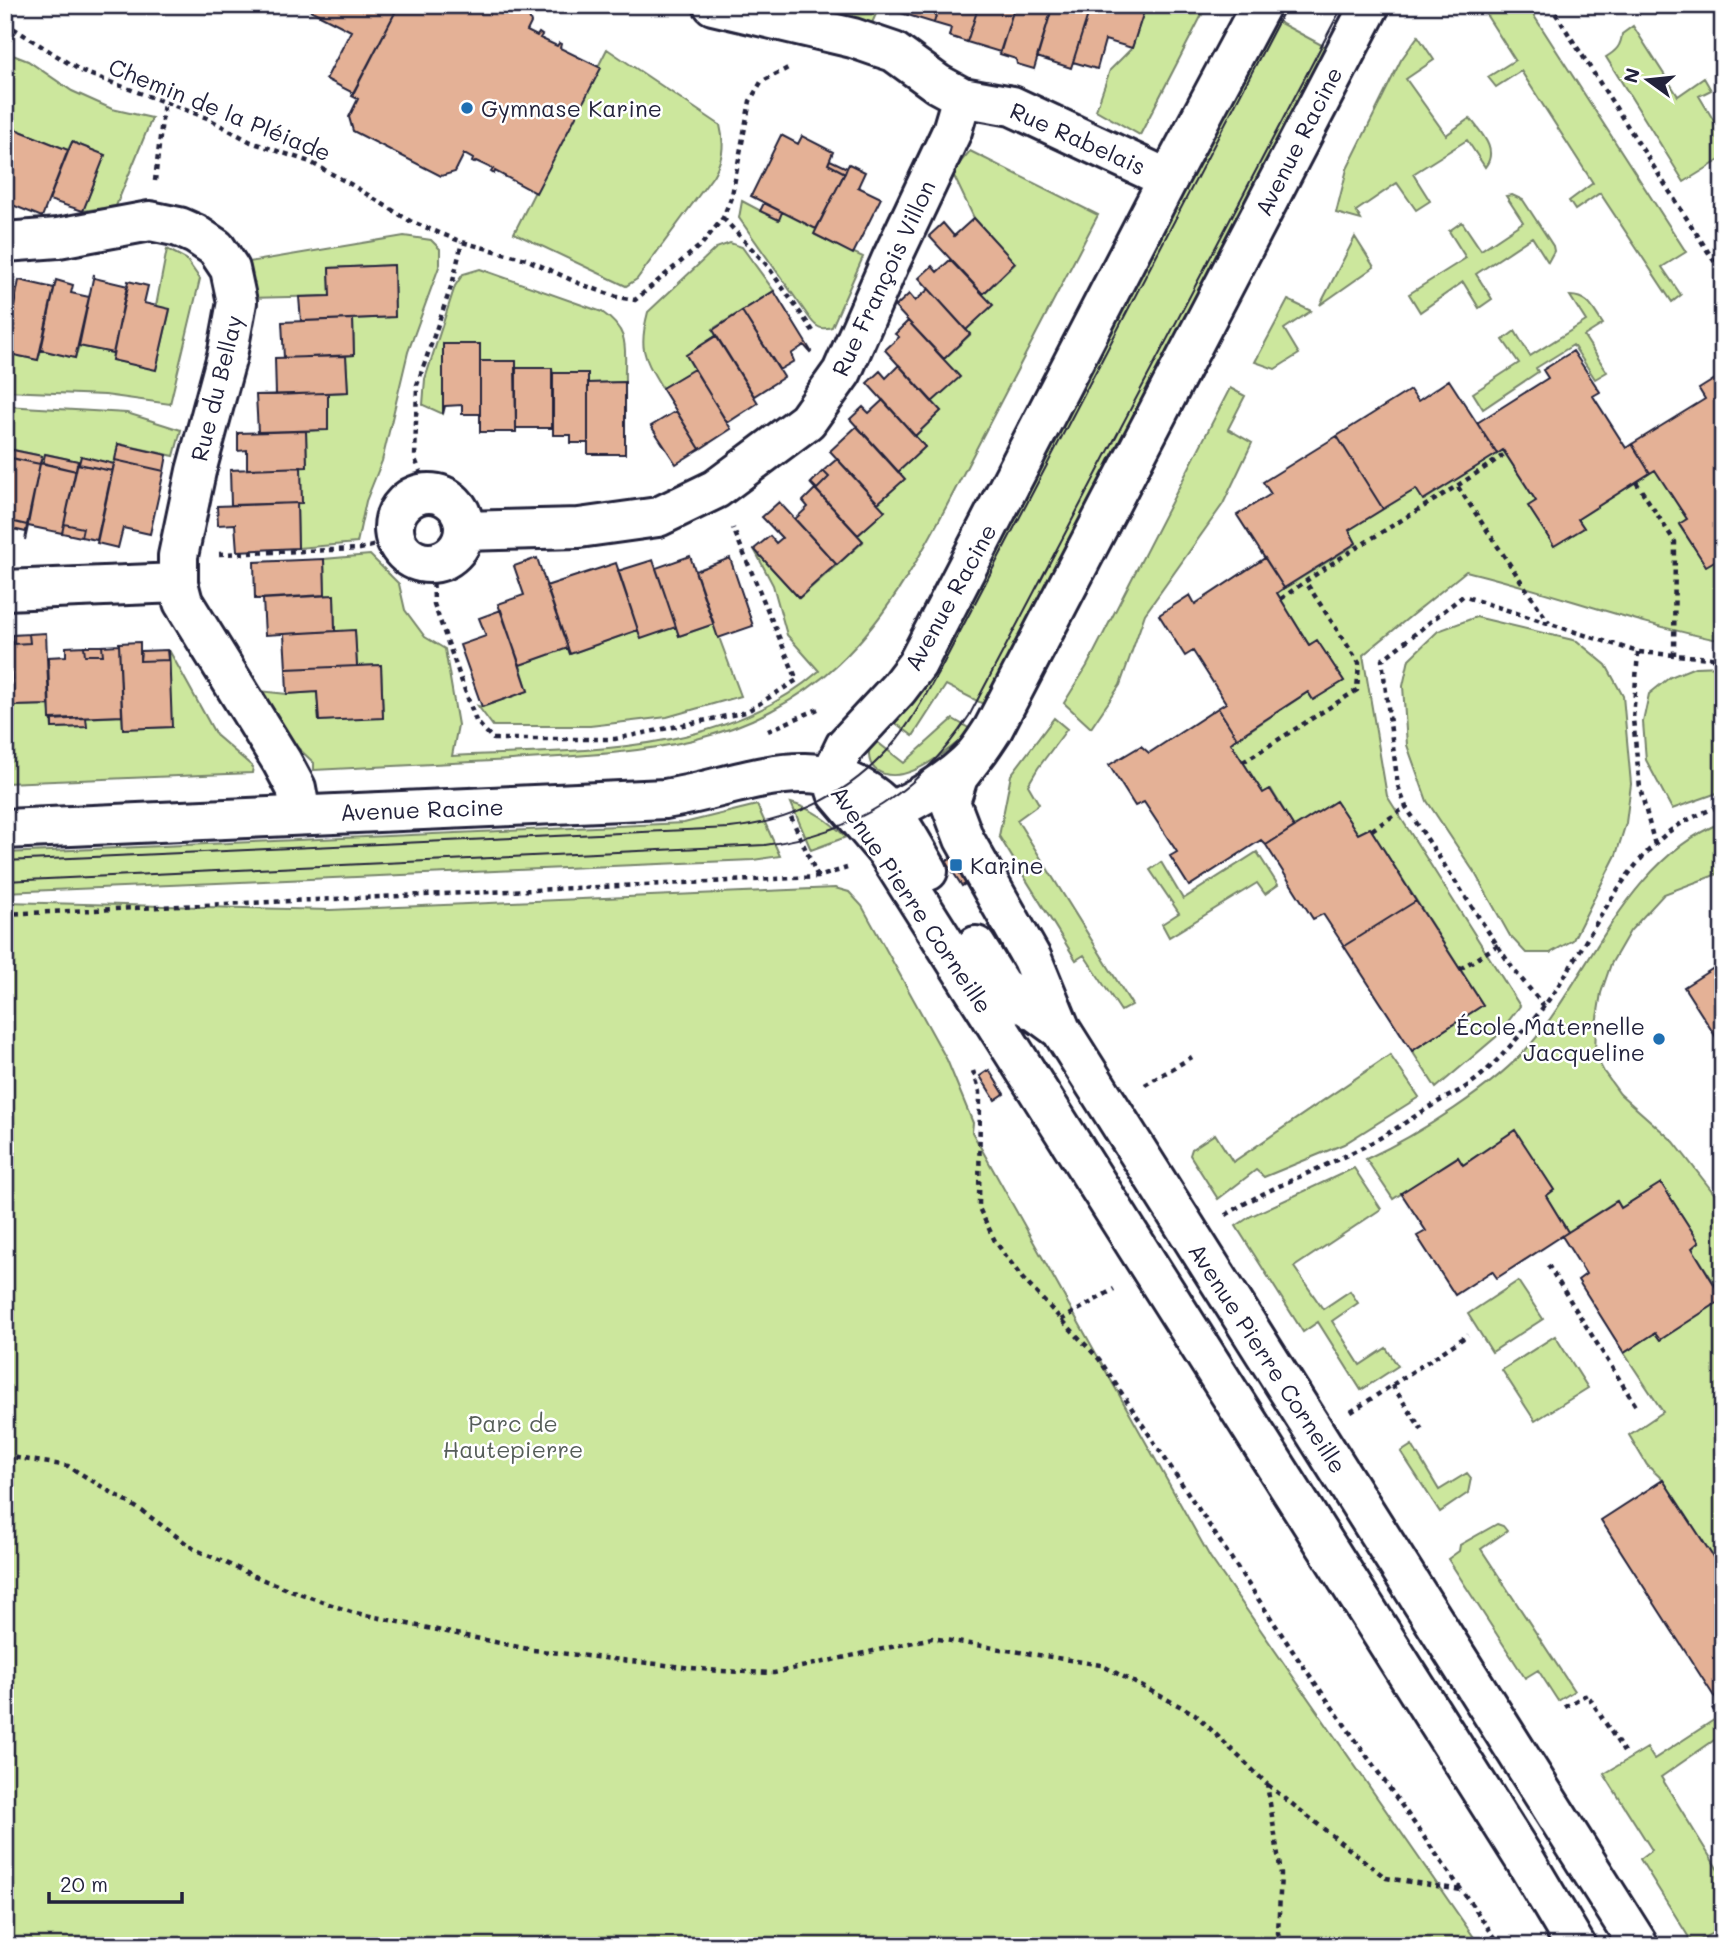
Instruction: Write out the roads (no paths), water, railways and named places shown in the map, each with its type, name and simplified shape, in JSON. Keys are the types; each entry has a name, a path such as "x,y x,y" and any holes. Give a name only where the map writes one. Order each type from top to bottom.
{"street":[{"name":"Rue Rabelais","path":"713,5 853,38 894,52 938,84 962,97 1012,106 1168,179"},
{"name":"Avenue Racine","path":"5,828 665,799 771,775 802,772 831,775 845,746 898,689 927,646 1261,5"},
{"name":"Avenue Racine","path":"877,818 941,782 974,755 993,729 1370,5"},
{"name":"Rue François Villon","path":"464,531 579,528 658,517 716,489 807,421 842,372 952,131 962,97"},
{"name":"Rue du Bellay","path":"5,242 58,238 150,221 179,227 195,234 216,248 230,269 237,302 227,356 196,471 178,569"},
{"path":"429,493 439,494 454,504 460,512 464,531 451,556 433,563 424,563 407,556 396,540 395,521 398,512 411,498 429,493"},
{"path":"5,590 178,569 183,602 282,762 296,788 300,815"},
{"name":"Avenue Pierre Corneille","path":"974,755 958,777 950,802 964,839 1032,959 1061,1030 1640,1946"},
{"name":"Avenue Pierre Corneille","path":"831,775 837,793 877,818 887,852 1525,1860 1576,1946"},
{"path":"877,818 1001,986 1061,1030"}],"tram line":[{"path":"5,861 730,828 793,814 850,784 900,736 940,670 1287,5"},
{"path":"5,881 765,845 829,830 857,819 882,804 929,767 969,716 1343,5"}],"place":[{"name":"Gymnase Karine","path":"467,108"},
{"name":"Karine","path":"956,865"},
{"name":"École Maternelle Jacqueline","path":"1659,1039"}],"park label":[{"name":"Parc de Hautepierre","path":"513,1436"}]}
